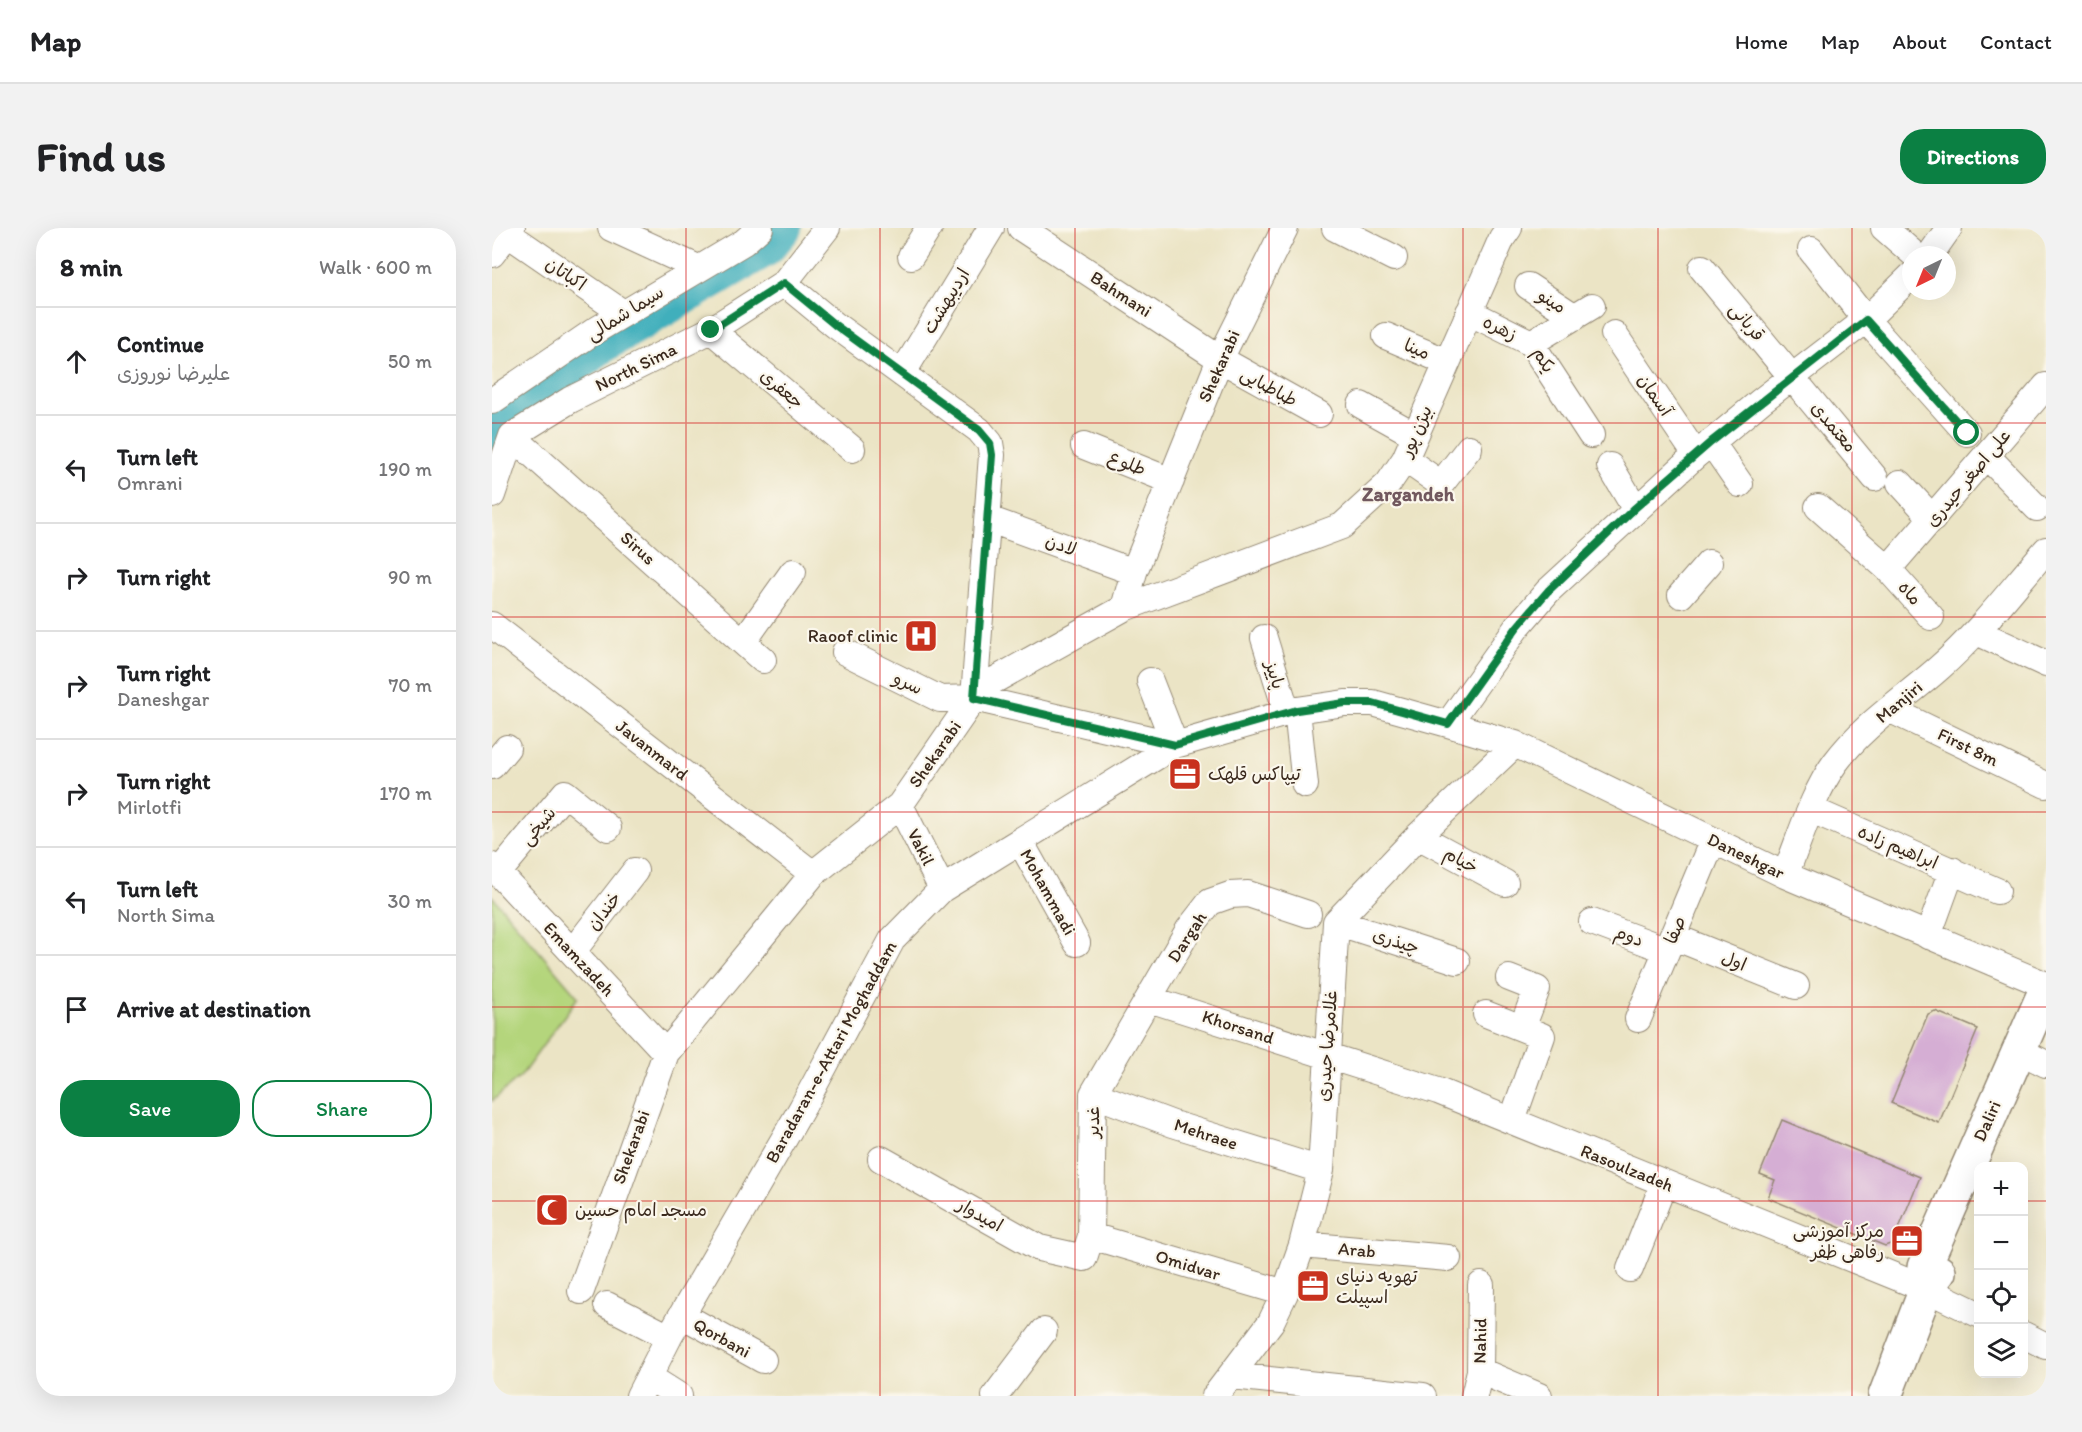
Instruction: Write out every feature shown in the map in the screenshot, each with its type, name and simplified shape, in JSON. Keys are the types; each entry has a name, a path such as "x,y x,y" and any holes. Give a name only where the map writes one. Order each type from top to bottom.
{"main road":[{"name":"Daliri","path":"1987,1162 2036,1051 2046,987"},
{"name":"Daliri","path":"1926,1289 1924,1267 2036,1051"},
{"name":"Daliri","path":"1885,1396 1926,1289 1940,1271 1974,1191"}],"street":[{"path":"612,228 698,268"},
{"name":"سیما شمالی","path":"492,401 623,313 744,242 760,228"},
{"name":"North Sima","path":"512,436 570,400 711,330 784,283 827,228"},
{"path":"911,256 929,228"},
{"name":"اردیبهشت","path":"902,374 991,228"},
{"name":"Bahmani","path":"1021,228 1220,359"},
{"path":"1335,228 1394,258"},
{"path":"1884,228 1905,246"},
{"path":"1936,246 1949,228"},
{"name":"بیژن پور","path":"1124,608 1342,526 1388,484 1405,459 1469,312 1498,230"},
{"path":"492,254 510,231"},
{"name":"اکباتان","path":"510,231 623,313"},
{"name":"Shekarabi","path":"581,1292 666,1053 813,874 900,805 974,698 993,681 1124,608 1134,572 1220,359 1278,231"},
{"path":"1811,250 1866,320 1967,433"},
{"name":"قربانی","path":"1702,268 1792,377"},
{"path":"784,283 979,430 990,443 992,455 988,519 974,698 1175,745"},
{"path":"1448,724 1517,627 1548,591 1635,508 1792,377 1866,320 1902,285"},
{"name":"مینو","path":"1528,286 1584,311"},
{"name":"یکم","path":"1584,311 1532,343 1591,435"},
{"name":"زهره","path":"1469,312 1532,343"},
{"name":"جعفری","path":"711,330 852,449"},
{"name":"آسمان","path":"1614,334 1704,449"},
{"name":"مینا","path":"1386,336 1447,362"},
{"name":"طباطبایی","path":"1220,359 1319,414"},
{"name":"معتمدی","path":"1792,377 1888,481 1933,519"},
{"name":"علی اصغر حیدری","path":"1888,569 2046,386"},
{"path":"1361,405 1415,435"},
{"path":"492,495 512,436"},
{"name":"Sirus","path":"512,436 763,660"},
{"name":"طلوع","path":"1084,446 1171,481"},
{"path":"1405,459 1441,484 1469,448"},
{"path":"1704,449 1740,484"},
{"path":"1986,455 2037,508"},
{"path":"1610,466 1635,508"},
{"path":"1818,507 1888,569"},
{"name":"لادن","path":"988,519 1134,572"},
{"name":"Manjiri","path":"1785,875 1834,765 1855,739 1977,632 2046,550"},
{"path":"1681,595 1709,563"},
{"name":"ماه","path":"1888,569 1931,617"},
{"path":"743,642 793,572"},
{"name":"Javanmard","path":"492,625 813,874"},
{"path":"1977,632 2046,664"},
{"name":"پاییز","path":"1264,638 1292,711 1305,785"},
{"name":"سرو","path":"845,652 940,699 974,698"},
{"path":"1150,681 1175,745"},
{"name":"Baradaran-e-Attari Moghaddam","path":"644,1387 669,1337 802,1108 892,940 942,889 1175,745 1292,711 1345,703 1373,703 1448,724"},
{"name":"First 8m","path":"1889,709 2046,785"},
{"name":"Daneshgar","path":"1448,724 1515,744 1785,875 2046,987"},
{"path":"1336,921 1418,836 1515,744"},
{"name":"شیخی","path":"495,869 565,793 608,828"},
{"name":"Vakil","path":"900,805 942,889"},
{"name":"ابراهیم زاده","path":"1812,810 1952,870 1928,936"},
{"name":"خیام","path":"1418,836 1505,883"},
{"name":"صفا","path":"1638,1019 1713,840"},
{"name":"Mohammadi","path":"1020,842 1077,943"},
{"name":"Emamzadeh","path":"495,869 666,1053"},
{"path":"1952,870 1997,891"},
{"name":"خندان","path":"573,951 635,871"},
{"name":"Dargah","path":"1149,999 1189,929 1210,902 1230,895 1248,894 1308,914"},
{"name":"چیذری","path":"1336,921 1457,961"},
{"name":"غلامرضا حیدری","path":"1215,1396 1271,1322 1285,1293 1302,1245 1321,1170 1326,1055 1336,921"},
{"name":"دوم","path":"1592,922 1670,943"},
{"name":"اول","path":"1670,943 1796,986"},
{"path":"1509,978 1537,989 1522,1028"},
{"name":"Khorsand","path":"1149,999 1326,1055"},
{"name":"غدیر","path":"1088,1247 1093,1094 1149,999"},
{"path":"1486,1014 1542,1036 1512,1122"},
{"name":"Rasoulzadeh","path":"1326,1055 1438,1091 1926,1289 1974,1312"},
{"name":"Mehraee","path":"1093,1094 1173,1124 1321,1170"},
{"name":"امیدوار","path":"881,1159 1039,1248 1088,1247"},
{"path":"1630,1269 1664,1183"},
{"name":"Arab","path":"1302,1245 1448,1258"},
{"name":"Omidvar","path":"1088,1247 1285,1293"},
{"name":"Nahid","path":"1474,1396 1480,1371 1480,1285"},
{"path":"607,1305 669,1337"},
{"name":"Qorbani","path":"682,1315 763,1360"},
{"path":"995,1396 1044,1331"},
{"path":"2028,1337 2046,1346"},
{"path":"1480,1371 1539,1396"},
{"path":"1232,1376 1423,1396"},
{"path":"644,1387 679,1396"}],"green space":[{"path":"492,896 578,997 521,1076 492,1101"}],"building":[{"path":"1935,1011 1978,1029 1939,1123 1891,1103 1928,1014"},
{"path":"1782,1120 1920,1177 1893,1243 1885,1246 1768,1198 1775,1180 1760,1174"}],"waterway":[{"path":"492,431 603,345 766,249 784,228"}],"place":[{"name":"Raoof clinic","path":"921,636"},
{"name":"تیپاکس قلهک","path":"1185,774"},
{"name":"مسجد امام حسین","path":"552,1210"},
{"name":"مرکز آموزشی رفاهی ظفر","path":"1907,1241"},
{"name":"تهویه دنیای اسپیلت","path":"1313,1286"}],"district":[{"name":"Zargandeh","path":"1408,494"}],"route":[{"path":"711,330 784,283 835,325 979,430 990,443 992,455 974,698 1175,745 1297,710 1345,703 1373,703 1448,724 1517,627 1548,591 1635,508 1711,442 1866,320 1967,433"}]}
